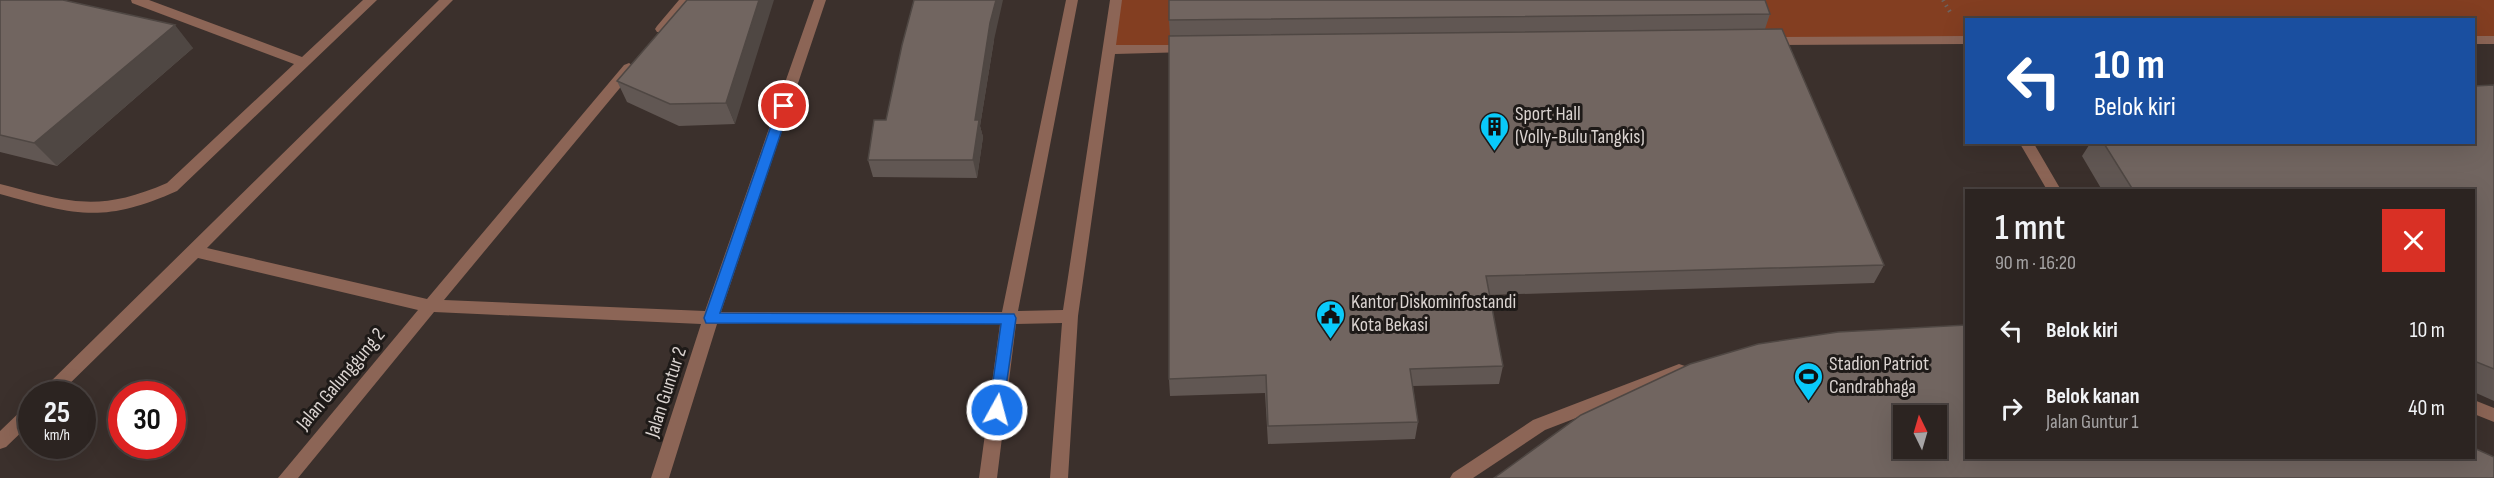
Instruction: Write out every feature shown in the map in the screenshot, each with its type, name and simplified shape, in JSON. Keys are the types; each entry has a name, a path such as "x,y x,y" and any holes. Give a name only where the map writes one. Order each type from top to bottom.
{"street":[{"path":"137,0 304,63"},
{"path":"0,189 71,208 96,210 125,206 145,200 172,187 193,170 371,0"},
{"path":"62,381 447,0"},
{"path":"656,36 686,0"},
{"name":"Jalan Guntur 2","path":"660,478 711,318 820,0"},
{"path":"988,478 1009,318 1072,0"},
{"path":"1059,478 1070,316 1116,0"},
{"path":"2475,40 2494,40"},
{"path":"1758,41 1965,41"},
{"path":"1108,50 1198,48"},
{"name":"Jalan Galunggung 2","path":"287,478 641,54"},
{"path":"2027,144 2053,189"},
{"path":"195,251 429,306 711,318 1070,316"},
{"path":"1459,478 1539,425 1688,367 1700,365"},
{"path":"2475,407 2494,415"},
{"path":"0,442 18,425"}],"shaded area":[{"path":"1116,0 2494,0 2494,40 2475,40 2475,18 1965,18 1965,40 1108,50"}],"building":[{"path":"0,0 63,0 175,25 34,143 0,135"},
{"path":"687,0 759,0 726,103 670,104 617,81"},
{"path":"914,0 996,0 990,23 975,120 979,120 973,160 868,160 874,120 886,120"},
{"path":"1169,0 1765,0 1770,14 1169,20"},
{"name":"Sport Hall (Volly-Bulu Tangkis)","path":"1782,29 1884,265 1486,276 1503,366 1410,369 1418,422 1268,426 1266,375 1169,379 1169,36"},
{"path":"2494,85 2494,369 2475,361 2475,189 2132,189 2104,144 2475,144 2475,86"},
{"name":"Stadion Patriot Candrabhaga","path":"1965,325 1965,459 2475,459 2475,448 2494,457 2494,478 1494,478 1581,415 1690,364 1758,344 1838,332"}],"place":[{"name":"Sport Hall (Volly-Bulu Tangkis)","path":"1494,152"},
{"name":"Kantor Diskominfostandi Kota Bekasi","path":"1330,340"},
{"name":"Stadion Patriot Candrabhaga","path":"1808,402"}],"route":[{"path":"784,106 711,318 1009,318 997,410"}]}
